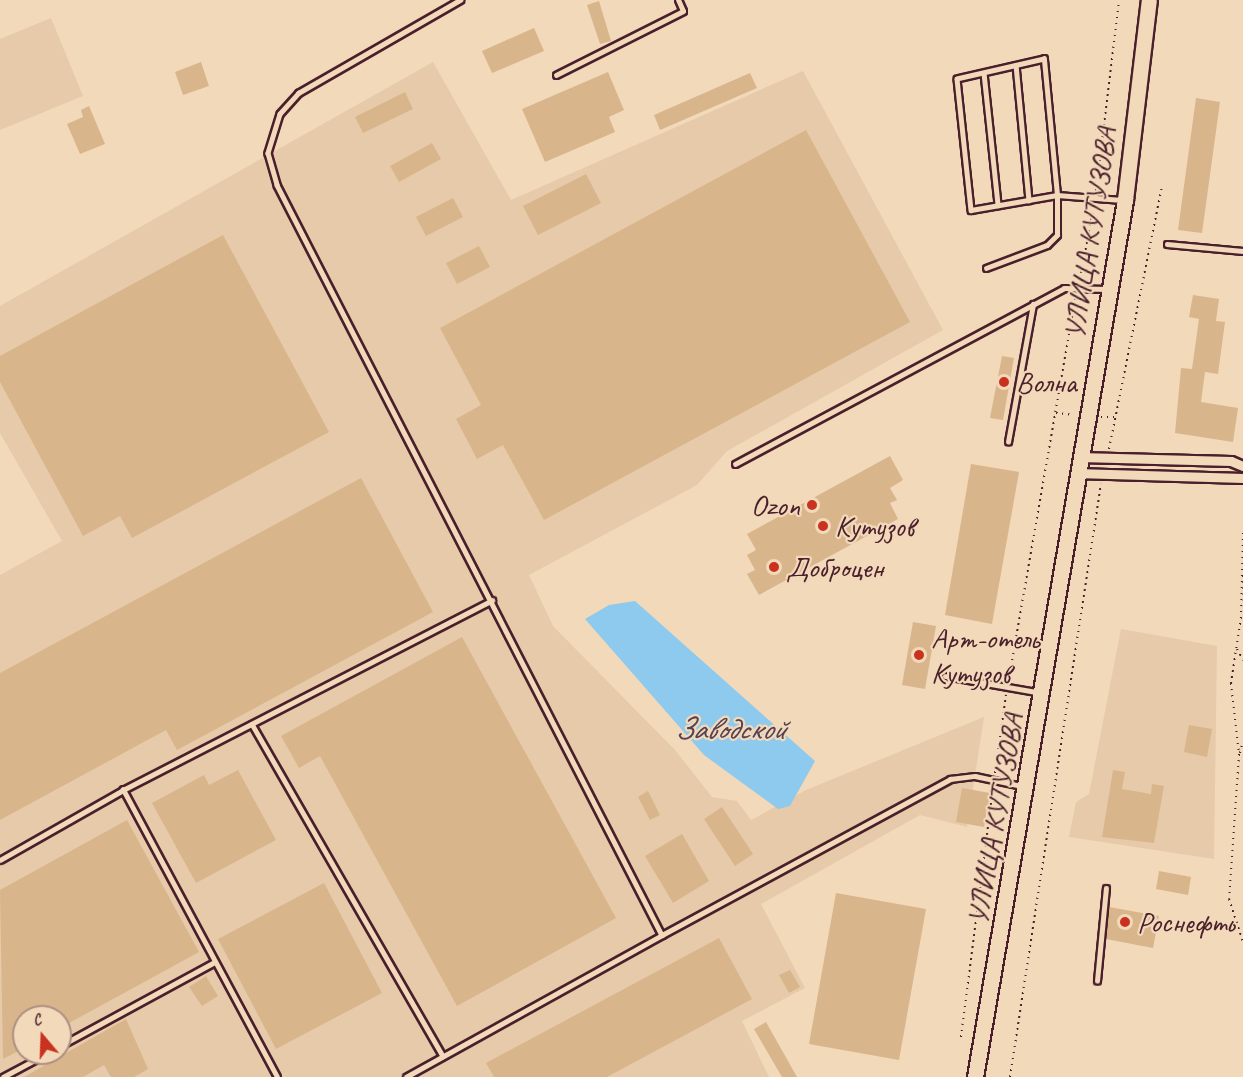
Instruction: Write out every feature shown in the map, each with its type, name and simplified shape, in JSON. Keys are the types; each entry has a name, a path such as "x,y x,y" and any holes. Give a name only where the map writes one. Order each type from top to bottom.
{"main road":[{"name":"УЛИЦА КУТУЗОВА","path":"975,1077 1028,787 1076,474 1125,200 1149,0"}],"street":[{"path":"1079,457 1106,460 1231,461 1243,466"},
{"path":"1076,474 1243,478"}],"lane":[{"path":"460,0 299,93 280,114 268,153 277,185 662,935"},
{"path":"556,75 683,11 678,0"},
{"path":"986,268 1054,240 1057,195 1044,59 957,79 971,210 1057,195 1125,200"},
{"path":"1016,65 1029,200"},
{"path":"984,72 998,205"},
{"path":"1167,244 1243,250"},
{"path":"735,464 1033,304 1079,285 1110,289"},
{"path":"1008,442 1033,304"},
{"path":"0,860 123,790 492,600"},
{"path":"945,676 1044,693"},
{"path":"252,724 443,1056"},
{"path":"406,1077 950,779 994,780 1028,787"},
{"path":"123,790 277,1077"},
{"path":"1097,981 1106,888"},
{"path":"72,1039 215,962"},
{"path":"2,1076 24,1065"}],"path":[{"path":"961,1037 1007,686 1096,198 1119,0"},
{"path":"1106,460 1162,186"},
{"path":"1010,1077 1103,476"},
{"path":"1243,533 1242,616 1231,683 1239,754 1229,899 1243,942"},
{"path":"1236,649 1243,660"},
{"path":"1239,754 1243,741"}],"shaded area":[{"path":"51,18 83,96 0,130 0,39"},
{"path":"433,62 511,200 803,71 943,330 727,451 697,485 529,575 553,626 675,750 712,797 737,801 751,820 806,790 984,717 967,827 920,815 761,904 805,988 742,1021 769,1077 0,1077 0,575 62,541 0,433 0,306"},
{"path":"1121,629 1217,646 1214,859 1069,837 1076,802 1089,794"}],"water":[{"name":"Заводской","path":"635,601 815,761 790,806 778,809 704,755 585,619 609,605"}],"building":[{"path":"599,1 611,41 600,44 587,5"},
{"path":"534,28 544,51 492,73 482,51"},
{"path":"201,62 209,86 183,95 175,72"},
{"path":"608,72 624,110 609,117 615,132 545,162 522,109"},
{"path":"750,73 757,88 660,130 654,115"},
{"path":"405,92 413,109 363,133 355,117"},
{"path":"1196,98 1220,102 1202,233 1178,230"},
{"path":"89,106 105,144 80,154 67,124 83,117 81,110"},
{"path":"806,130 910,322 544,520 503,445 477,459 456,419 481,405 440,328"},
{"path":"432,143 441,159 399,182 390,166"},
{"path":"586,174 601,203 538,235 523,206"},
{"path":"453,198 463,217 426,236 416,217"},
{"path":"223,235 329,432 132,538 120,516 83,536 0,382 0,356"},
{"path":"479,246 490,267 457,284 446,263"},
{"path":"1193,295 1219,299 1216,321 1225,322 1218,374 1205,372 1201,402 1238,408 1233,442 1175,433 1181,368 1192,369 1199,319 1189,317"},
{"name":"Волна","path":"1002,356 1014,358 1003,420 990,418"},
{"name":"Кутузов","path":"890,456 903,480 890,488 897,500 890,503 898,519 759,595 747,574 755,570 747,555 756,550 747,534"},
{"path":"971,464 1019,472 992,624 945,615"},
{"path":"361,478 433,612 177,750 166,730 0,820 0,673"},
{"name":"Арт-отель Кутузов","path":"913,622 936,626 925,689 902,685"},
{"path":"462,637 616,918 457,1006 320,756 299,768 281,736"},
{"path":"1189,725 1212,729 1207,757 1184,752"},
{"path":"238,770 276,840 196,883 152,803 204,775 209,785"},
{"path":"1113,770 1125,772 1122,789 1151,794 1152,784 1164,786 1154,843 1102,837"},
{"path":"962,788 990,793 984,827 956,822"},
{"path":"648,791 660,815 650,820 638,797"},
{"path":"722,807 753,854 735,866 704,819"},
{"path":"127,820 199,952 72,1021 72,1005 12,1005 12,1054 3,1059 0,890"},
{"path":"682,834 709,881 673,903 645,856"},
{"path":"1159,871 1191,877 1188,895 1156,889"},
{"path":"324,883 382,993 276,1049 218,939"},
{"path":"836,893 926,909 899,1060 809,1044"},
{"path":"1109,907 1159,916 1153,948 1106,939"},
{"path":"719,938 752,999 607,1077 494,1077 486,1063"},
{"path":"790,970 800,987 789,993 779,975"},
{"path":"206,976 218,996 202,1006 189,987"},
{"path":"126,1019 148,1069 134,1077 111,1077 104,1065 83,1077 24,1077 45,1065 72,1065 72,1050"},
{"path":"766,1022 797,1077 782,1077 754,1029"}],"place":[{"name":"Волна","path":"1004,382"},
{"name":"Ozon","path":"812,505"},
{"name":"Кутузов","path":"823,526"},
{"name":"Доброцен","path":"774,567"},
{"name":"Арт-отель Кутузов","path":"919,655"},
{"name":"Роснефть","path":"1125,922"}]}
